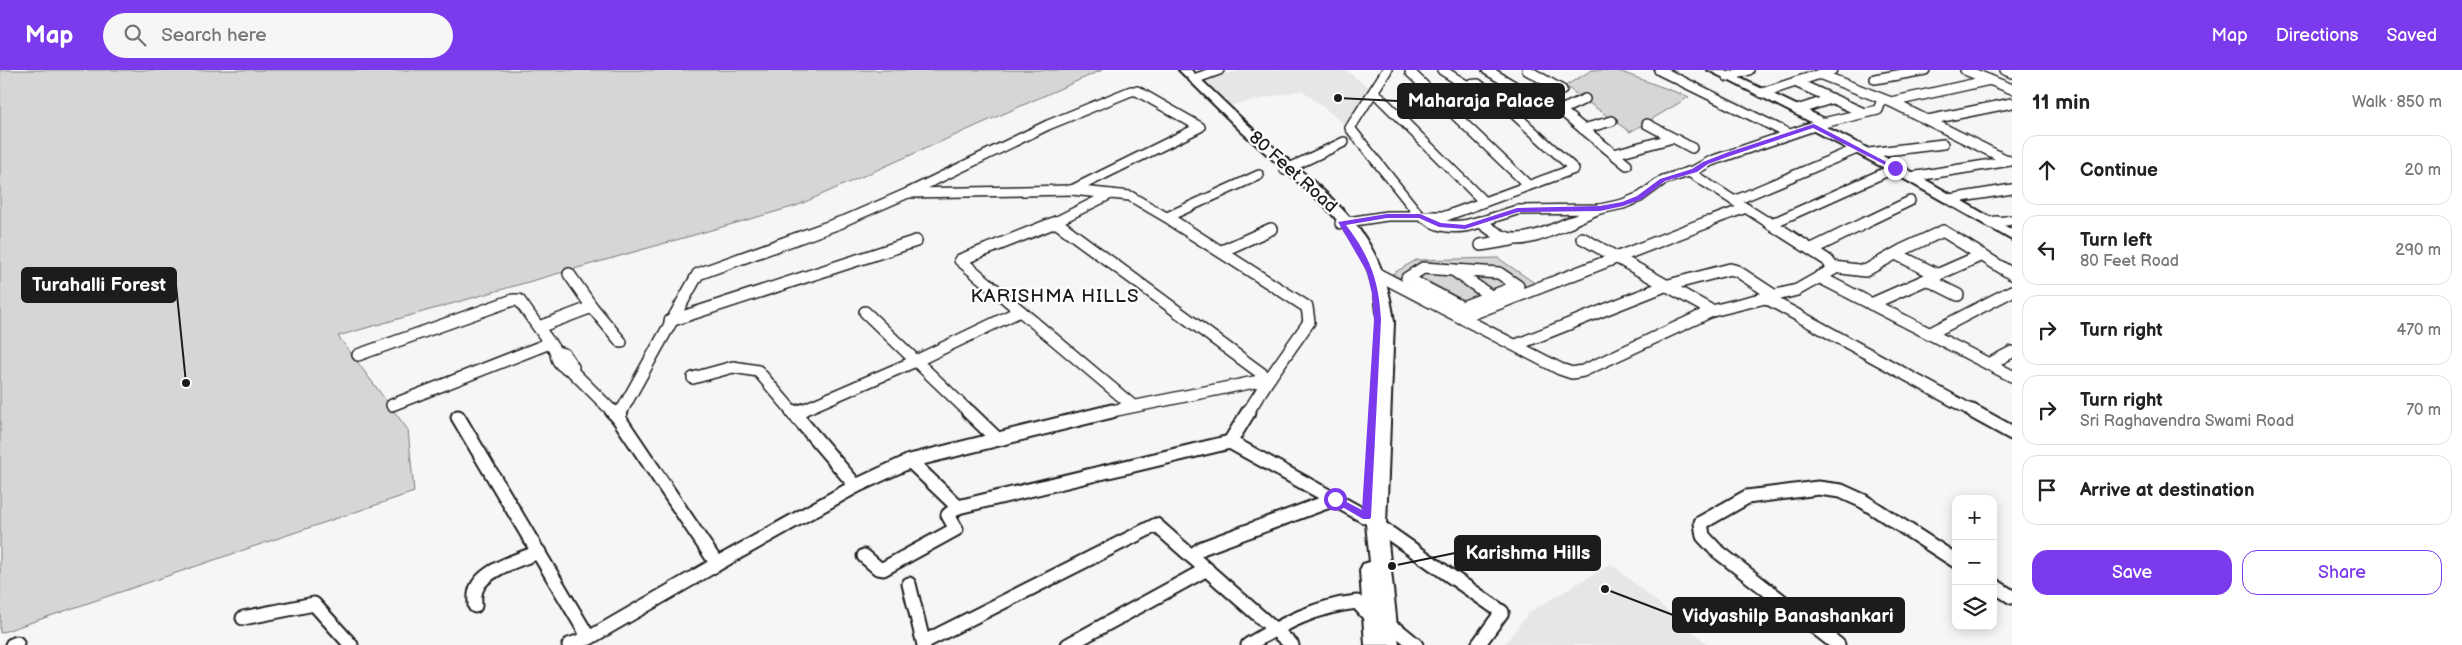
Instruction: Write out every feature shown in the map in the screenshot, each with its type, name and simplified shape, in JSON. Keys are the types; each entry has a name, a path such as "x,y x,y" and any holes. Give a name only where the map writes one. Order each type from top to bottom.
{"main road":[{"name":"80 Feet Road","path":"1179,70 1225,117 1288,169"},
{"path":"1714,70 1797,110 2012,236"},
{"name":"80 Feet Road","path":"1189,75 1344,223 1369,253 1379,275 1384,294 1386,322 1371,520"},
{"name":"80 Feet Road","path":"1344,223 1367,263 1374,282 1378,306 1371,520 1383,631 1376,645"}],"street":[{"path":"1189,75 1219,70"},
{"path":"1387,70 1350,128 1420,216 1439,225 1465,227 1517,210 1600,208 1633,201 1662,180 1689,172 1711,161 1818,124 1878,110 1886,100 1990,80"},
{"path":"1344,223 1387,216 1446,216 1527,184 1574,169 1501,102 1478,84 1466,85 1442,70"},
{"path":"1487,70 1531,96"},
{"path":"1501,102 1562,90 1526,70"},
{"path":"1659,70 1789,134"},
{"path":"1728,77 1749,70"},
{"path":"1762,93 1832,70"},
{"path":"1886,100 1874,89 1875,80 1888,70"},
{"path":"1875,80 1925,70"},
{"path":"1965,70 2012,89"},
{"path":"2006,70 2012,73"},
{"path":"1410,72 1527,184"},
{"path":"1820,74 1886,100 2010,160"},
{"path":"1795,82 1864,114"},
{"path":"618,417 698,274 828,228 908,194 1048,124 1133,91 1200,127 1072,190"},
{"path":"1374,92 1483,201"},
{"path":"1541,94 1627,165"},
{"path":"1561,110 1585,99"},
{"path":"1797,110 1831,99"},
{"path":"1928,120 2012,103"},
{"path":"1747,121 1758,118"},
{"path":"1583,129 1612,121"},
{"path":"1647,124 1692,148"},
{"path":"1614,154 1673,138"},
{"path":"1288,169 1344,142"},
{"path":"1734,201 1864,150 1943,144"},
{"path":"1911,176 2010,160"},
{"path":"1772,224 1895,168"},
{"path":"1689,172 1812,249 1834,267 1865,271 1943,231 2012,274"},
{"path":"1167,217 1259,175"},
{"path":"1950,199 2012,189"},
{"path":"908,194 1072,190 1130,196 1222,251 1307,307 1309,322 1269,379 1230,442"},
{"path":"1111,194 1056,222 960,260 1133,406"},
{"path":"1812,249 1910,201"},
{"path":"1481,245 1534,236 1586,217 1600,208"},
{"path":"1464,317 1615,256 1746,208"},
{"path":"1991,223 2012,220"},
{"path":"1056,222 1269,379"},
{"path":"1481,222 1503,236 1512,239"},
{"path":"1222,251 1271,229"},
{"path":"1582,238 1712,311"},
{"path":"670,321 916,242"},
{"path":"1896,254 1958,295"},
{"path":"1871,304 1982,255"},
{"path":"1379,275 1464,317 1560,369 1572,373 1583,371 1712,311 1797,290 1833,271 1834,267"},
{"path":"1423,268 1500,272 1518,286 1490,296 1462,307 1407,278 1423,268"},
{"path":"1516,345 1665,286 1731,269 1788,310 2012,433"},
{"path":"1453,270 1500,303"},
{"path":"569,274 592,307 621,342"},
{"path":"1819,277 2012,376"},
{"path":"1788,310 1797,290"},
{"path":"1929,334 2012,291"},
{"path":"358,355 513,300 519,300 553,348 556,358 562,367 572,370 618,417 716,564"},
{"path":"539,327 592,307"},
{"path":"794,414 918,360 1020,311"},
{"path":"866,312 918,360 996,438"},
{"path":"392,405 553,348"},
{"path":"1989,364 2012,352"},
{"path":"693,378 724,368 740,366 758,371 856,486"},
{"path":"569,645 589,638 856,486 910,461 996,438 1133,406 1269,379"},
{"path":"458,417 589,638"},
{"path":"864,556 878,568 883,569 921,550 956,529 957,526 948,515 958,507 1230,442 1371,520 1502,612 1478,645"},
{"path":"910,461 958,507"},
{"path":"1838,645 1716,550 1703,536 1701,524 1747,497 1818,488 1833,490 1863,501 1952,558"},
{"path":"1191,556 1202,548 1335,499"},
{"path":"909,584 924,643 1156,525 1292,645"},
{"path":"475,606 476,589 484,578 499,569 539,552"},
{"path":"1068,645 1207,569"},
{"path":"1997,588 2012,597"},
{"path":"1248,645 1274,629 1317,608 1336,602 1357,602 1383,631 1400,631 1416,645"},
{"path":"243,618 314,604 352,645"},
{"path":"12,645 17,643 17,645"}],"shaded area":[{"path":"0,70 1102,70 796,206 338,336 408,430 414,492 0,633"},
{"path":"1245,70 1345,70 1371,89 1344,124 1302,90 1228,106 1202,79"},
{"path":"1592,70 1616,70 1689,97 1630,132 1565,86"},
{"path":"1498,258 1536,284 1466,313 1392,274 1416,260"},
{"path":"1611,564 1709,645 1504,645 1528,613"}],"place":[{"name":"Maharaja Palace","path":"1338,98"},
{"name":"Turahalli Forest","path":"186,383"},
{"name":"Karishma Hills","path":"1392,566"},
{"name":"Vidyashilp Banashankari","path":"1605,589"}],"district":[{"name":"KARISHMA HILLS","path":"1055,296"}],"route":[{"path":"1335,499 1366,517 1378,320 1374,282 1367,263 1356,243 1341,223 1387,216 1420,216 1439,225 1465,227 1517,210 1600,208 1623,204 1640,198 1662,180 1695,170 1705,163 1728,154 1814,126 1895,168"}]}
